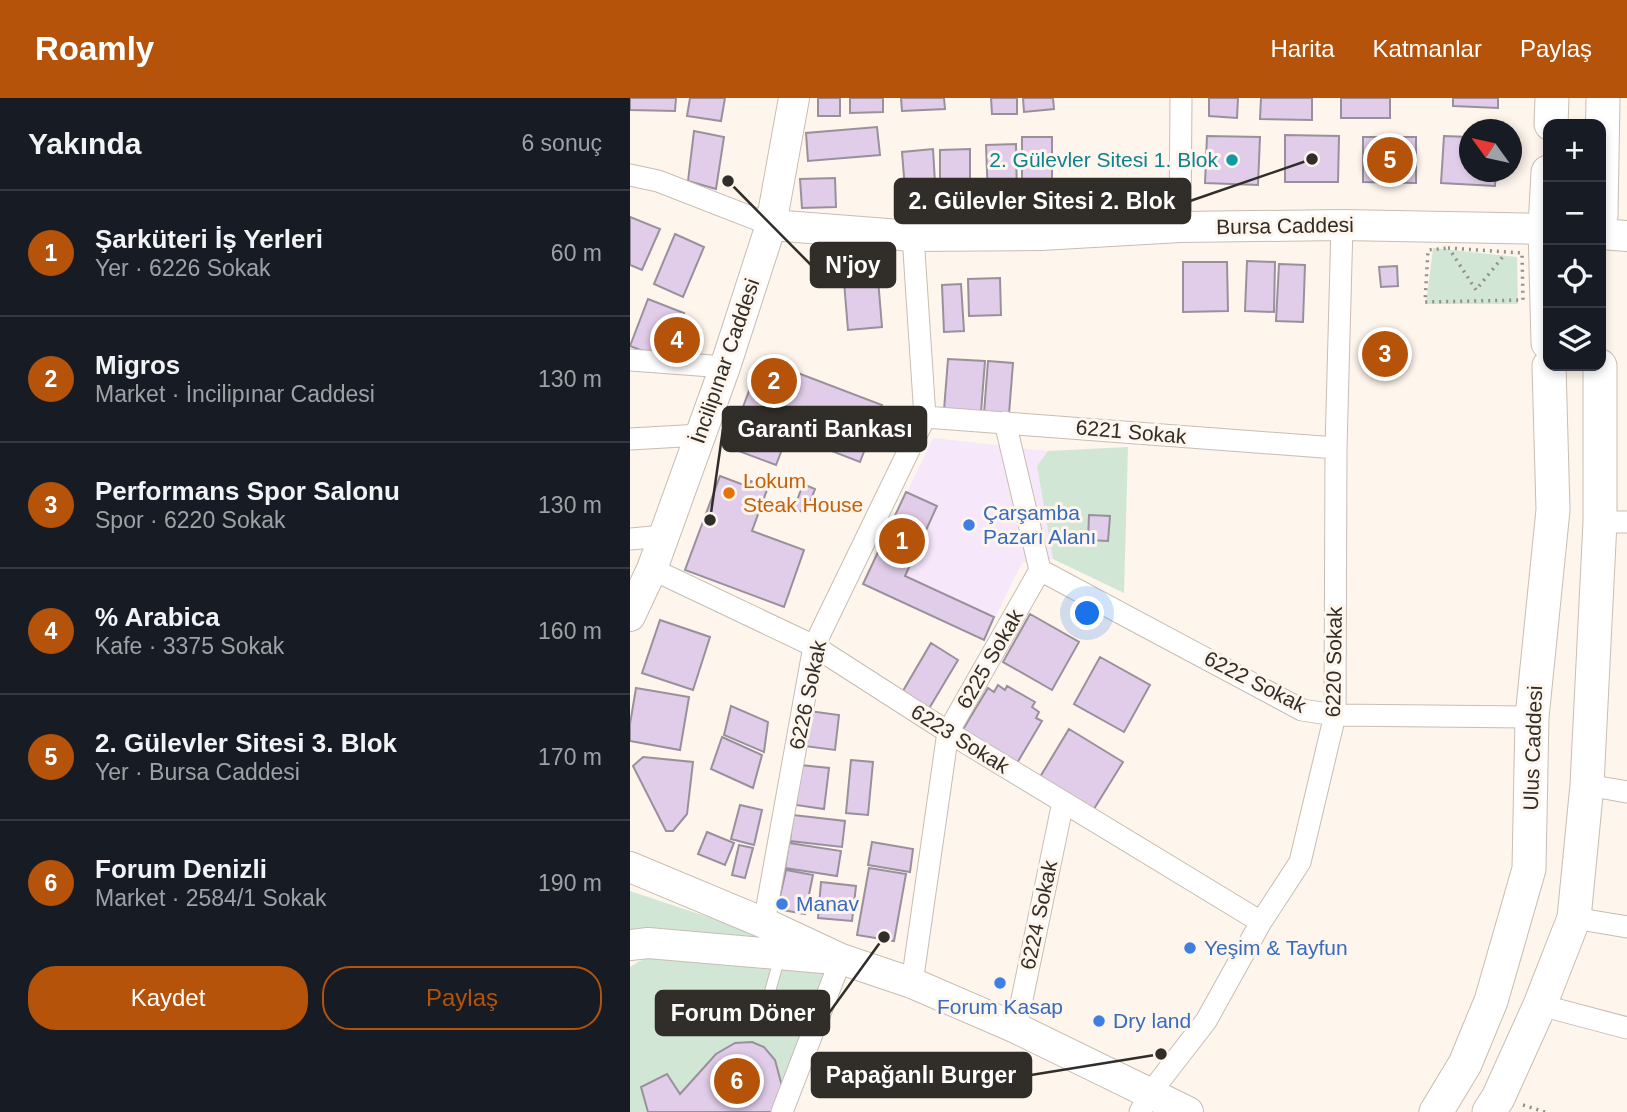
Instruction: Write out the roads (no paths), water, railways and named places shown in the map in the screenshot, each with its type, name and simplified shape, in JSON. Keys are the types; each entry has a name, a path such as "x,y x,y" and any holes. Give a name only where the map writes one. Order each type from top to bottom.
{"main road":[{"name":"İncilipınar Caddesi","path":"630,616 652,569 725,367 771,225 794,98"},
{"path":"1551,119 1552,98"},
{"path":"1602,182 1603,98"},
{"name":"Bursa Caddesi","path":"771,225 913,236 1041,235 1180,227 1342,225 1543,229"},
{"path":"1606,234 1627,236"},
{"path":"1547,245 1548,308"},
{"name":"Ulus Caddesi","path":"1436,1112 1465,1063 1491,1001 1529,869 1532,717 1553,510 1549,371"},
{"path":"1489,1112 1498,1098 1540,1005 1574,918 1614,522 1600,371"},
{"path":"630,867 764,923 841,960 912,983 1016,1028 1145,1102 1188,1112"},
{"path":"630,945 648,943 841,960"}],"street":[{"path":"1180,227 1181,98"},
{"path":"630,175 658,181 771,225"},
{"name":"6220 Sokak","path":"1145,1102 1206,1021 1261,922 1300,862 1335,715 1336,448 1342,225"},
{"name":"6226 Sokak","path":"764,923 814,646 925,417 913,236"},
{"path":"630,360 725,367"},
{"name":"6221 Sokak","path":"925,417 1336,448"},
{"path":"1006,422 1040,570"},
{"path":"630,439 700,435"},
{"path":"630,539 664,536"},
{"name":"6223 Sokak","path":"652,569 814,646 948,732 1261,922"},
{"name":"6222 Sokak","path":"1040,570 1302,710 1335,715 1532,717"},
{"name":"6225 Sokak","path":"912,983 948,732 1040,570"},
{"path":"1587,785 1627,792"},
{"name":"6224 Sokak","path":"1016,1028 1063,802"},
{"path":"1574,918 1627,927"},
{"path":"782,1112 841,960"},
{"path":"1540,1005 1627,1028"}],"lane":[{"path":"760,1027 780,956"}],"place":[{"name":"2. Gülevler Sitesi 2. Blok","path":"1312,159"},
{"name":"2. Gülevler Sitesi 1. Blok","path":"1232,160"},
{"name":"2. Gülevler Sitesi 3. Blok","path":"1390,160"},
{"name":"N'joy","path":"728,181"},
{"name":"% Arabica","path":"677,340"},
{"name":"Performans Spor Salonu","path":"1385,354"},
{"name":"Migros","path":"774,381"},
{"name":"Lokum Steak House","path":"729,493"},
{"name":"Garanti Bankası","path":"710,520"},
{"name":"Çarşamba Pazarı Alanı","path":"969,525"},
{"name":"Şarküteri İş Yerleri","path":"902,541"},
{"name":"Manav","path":"782,904"},
{"name":"Forum Döner","path":"884,937"},
{"name":"Yeşim & Tayfun","path":"1190,948"},
{"name":"Forum Kasap","path":"1000,983"},
{"name":"Dry land","path":"1099,1021"},
{"name":"Papağanlı Burger","path":"1161,1054"},
{"name":"Forum Denizli","path":"737,1081"}]}
